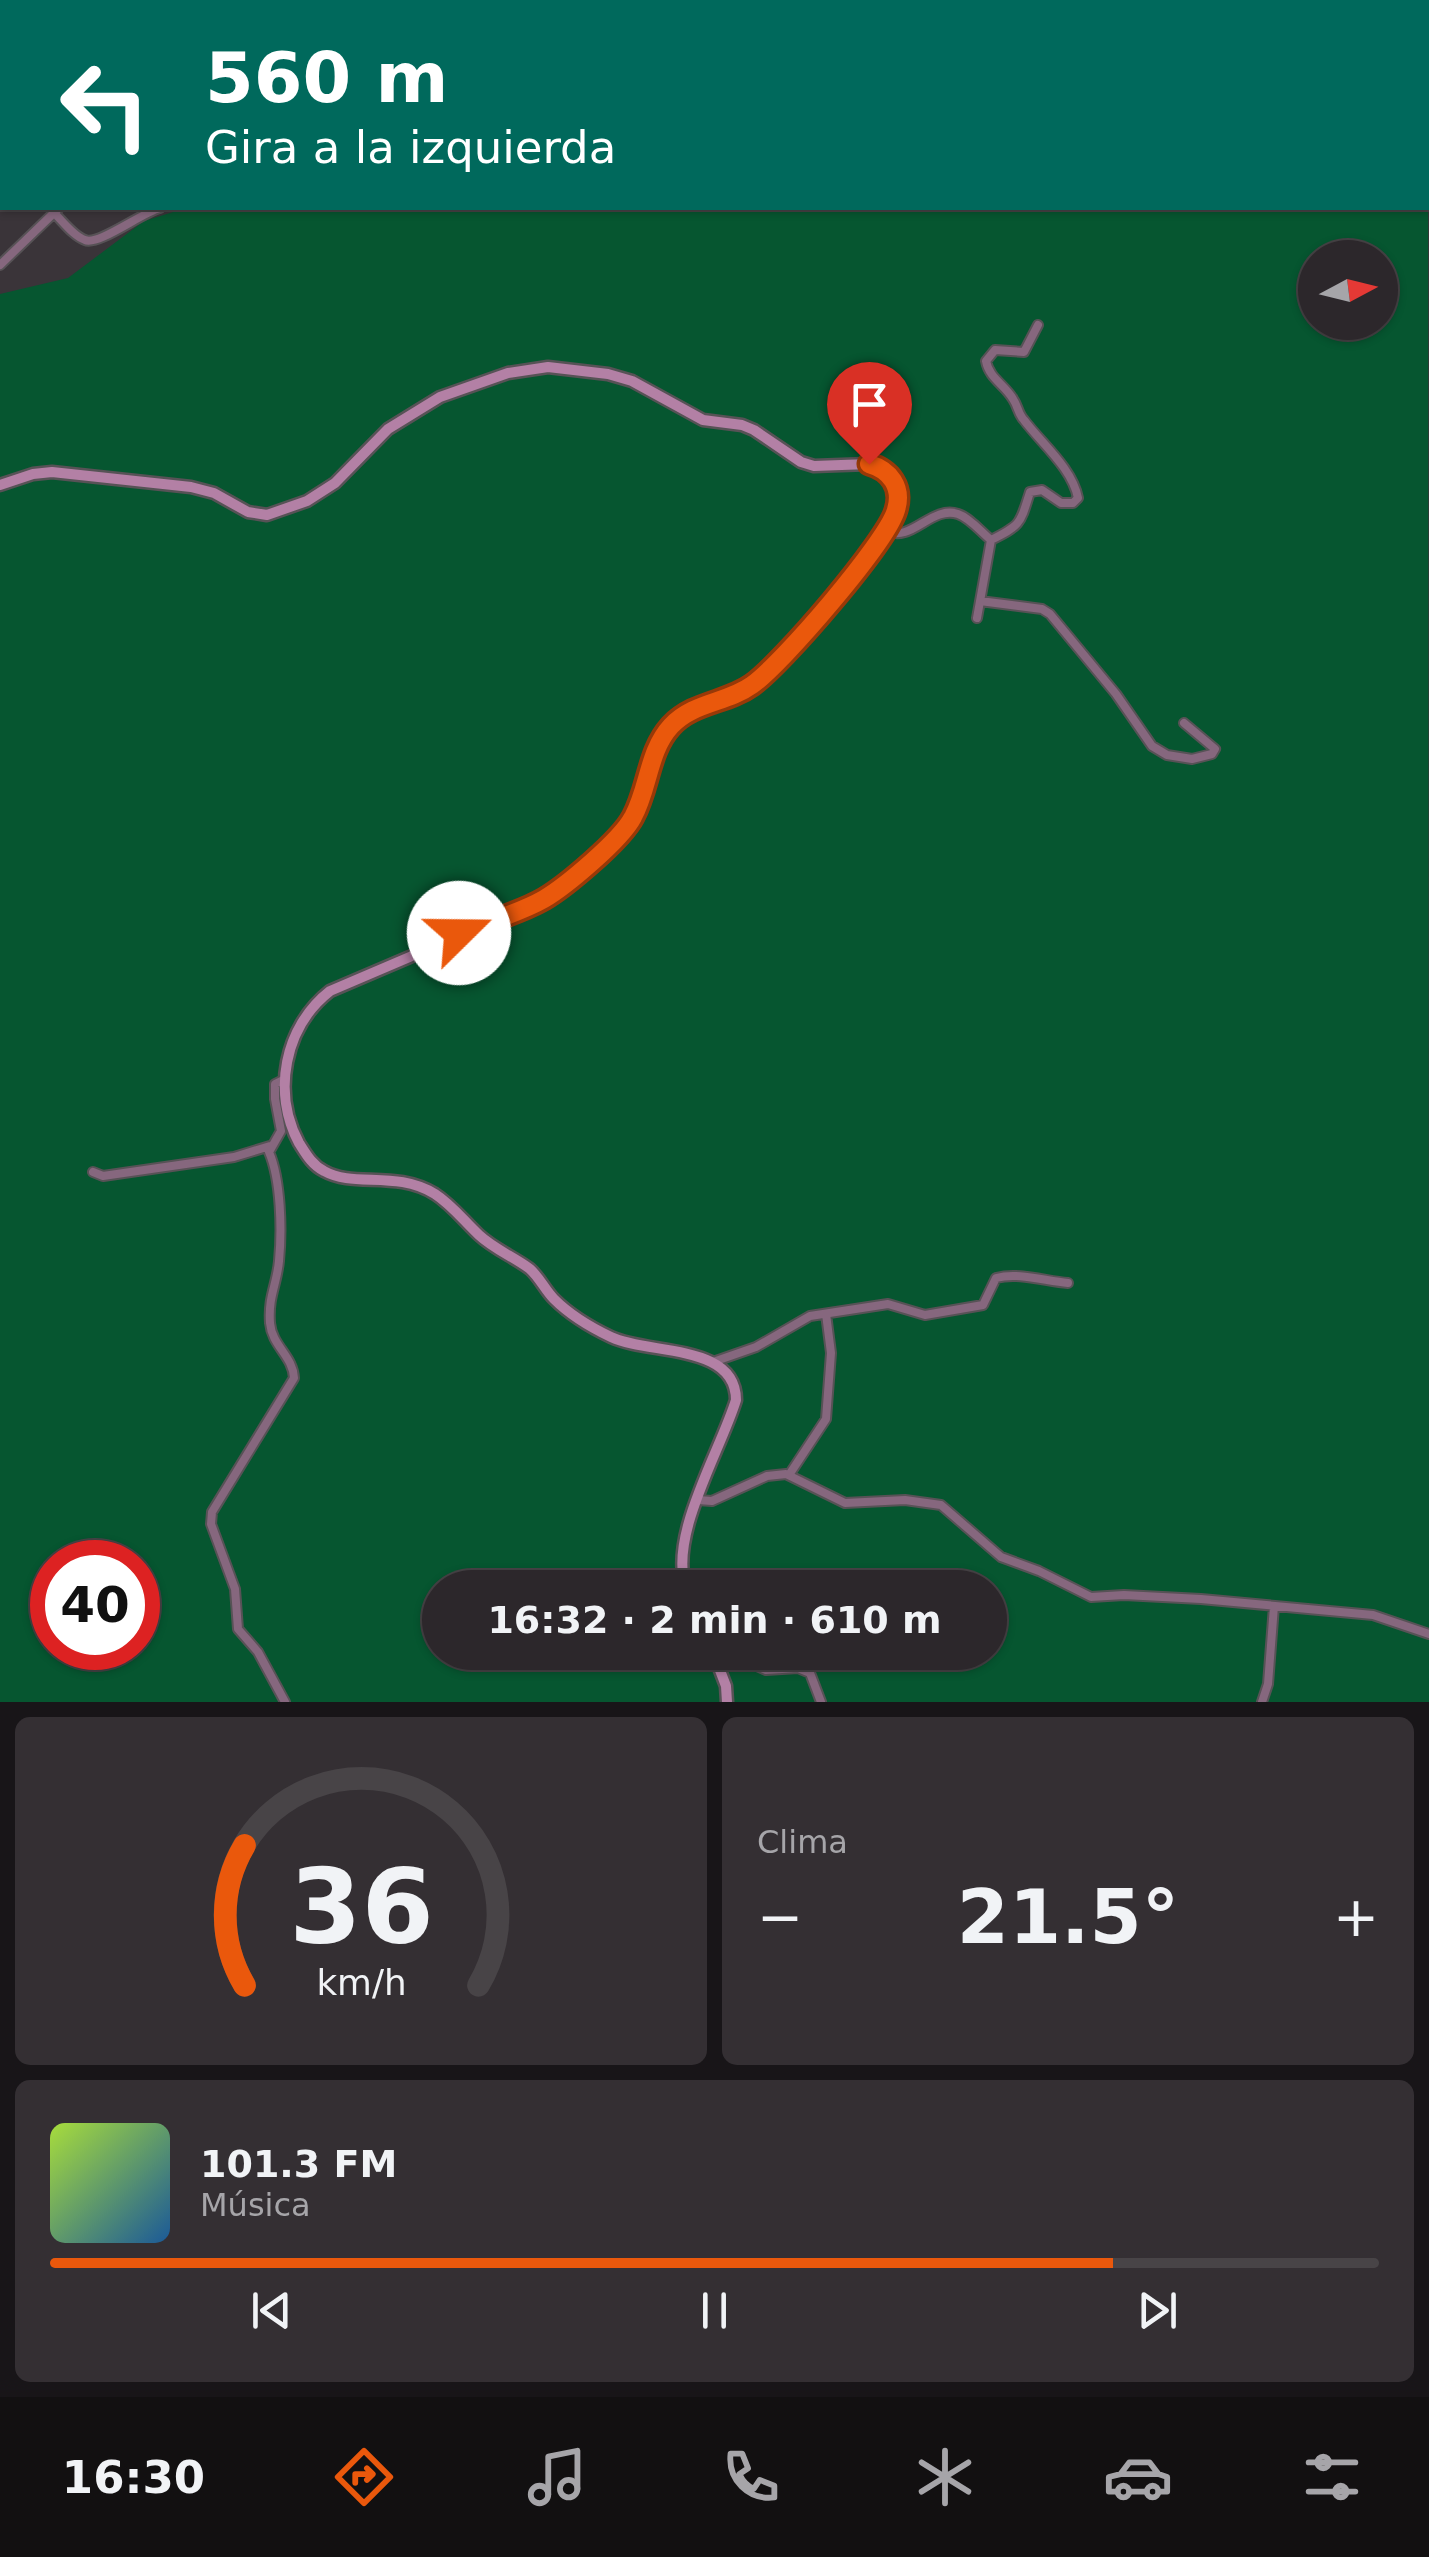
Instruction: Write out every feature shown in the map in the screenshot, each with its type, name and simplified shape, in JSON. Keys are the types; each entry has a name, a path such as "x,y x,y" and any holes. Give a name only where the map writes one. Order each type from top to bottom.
{"street":[{"path":"0,265 56,210 80,238 93,242 154,210"},
{"path":"991,540 1016,528 1030,492 1042,490 1061,503 1073,503 1078,498 1076,486 988,370 986,361 995,350 1024,352 1038,325"},
{"path":"0,485 52,472 191,487 214,493 248,512 267,515 307,501 335,483 388,429 440,397 508,373 548,367 632,381 703,420 742,424 814,466 850,463 882,468 894,479 897,508 887,531 825,609 750,687 686,714 670,726 656,749 634,817 614,842 543,900 330,992 309,1012 293,1044 283,1080 289,1120 306,1154 321,1170 340,1177 400,1180 425,1189 448,1204 485,1241 532,1271 558,1303 610,1336 713,1362 732,1378 736,1400 682,1542 682,1570"},
{"path":"887,531 900,534 952,512 991,540"},
{"path":"977,618 991,540"},
{"path":"980,600 1042,608 1116,694 1152,746 1168,755 1192,758 1212,754 1215,749 1184,723"},
{"path":"283,1080 275,1084 274,1099 281,1131 268,1152 277,1179 279,1262 270,1290 271,1331 291,1362 294,1378 212,1512 211,1524 232,1574 238,1630 258,1652 286,1702"},
{"path":"94,1172 103,1176 234,1157 270,1146"},
{"path":"713,1362 756,1347 810,1316 888,1304 925,1315 957,1311 983,1304 996,1278 1010,1274 1068,1284"},
{"path":"789,1475 826,1419 830,1352 826,1314"},
{"path":"698,1500 725,1498 766,1476 789,1475 845,1503 900,1500 941,1505 1002,1557 1091,1597 1138,1595 1373,1614 1429,1634"},
{"path":"1262,1702 1268,1684 1274,1606"},
{"path":"720,1670 727,1702"},
{"path":"803,1670 810,1673 821,1702"}],"green space":[{"path":"180,210 1428,210 1429,1702 0,1702 0,294 68,278 144,221"}],"route":[{"path":"459,933 543,900 614,842 634,817 656,749 670,726 708,702 750,687 825,609 887,531 897,508 894,479 882,468 869,464"}]}
